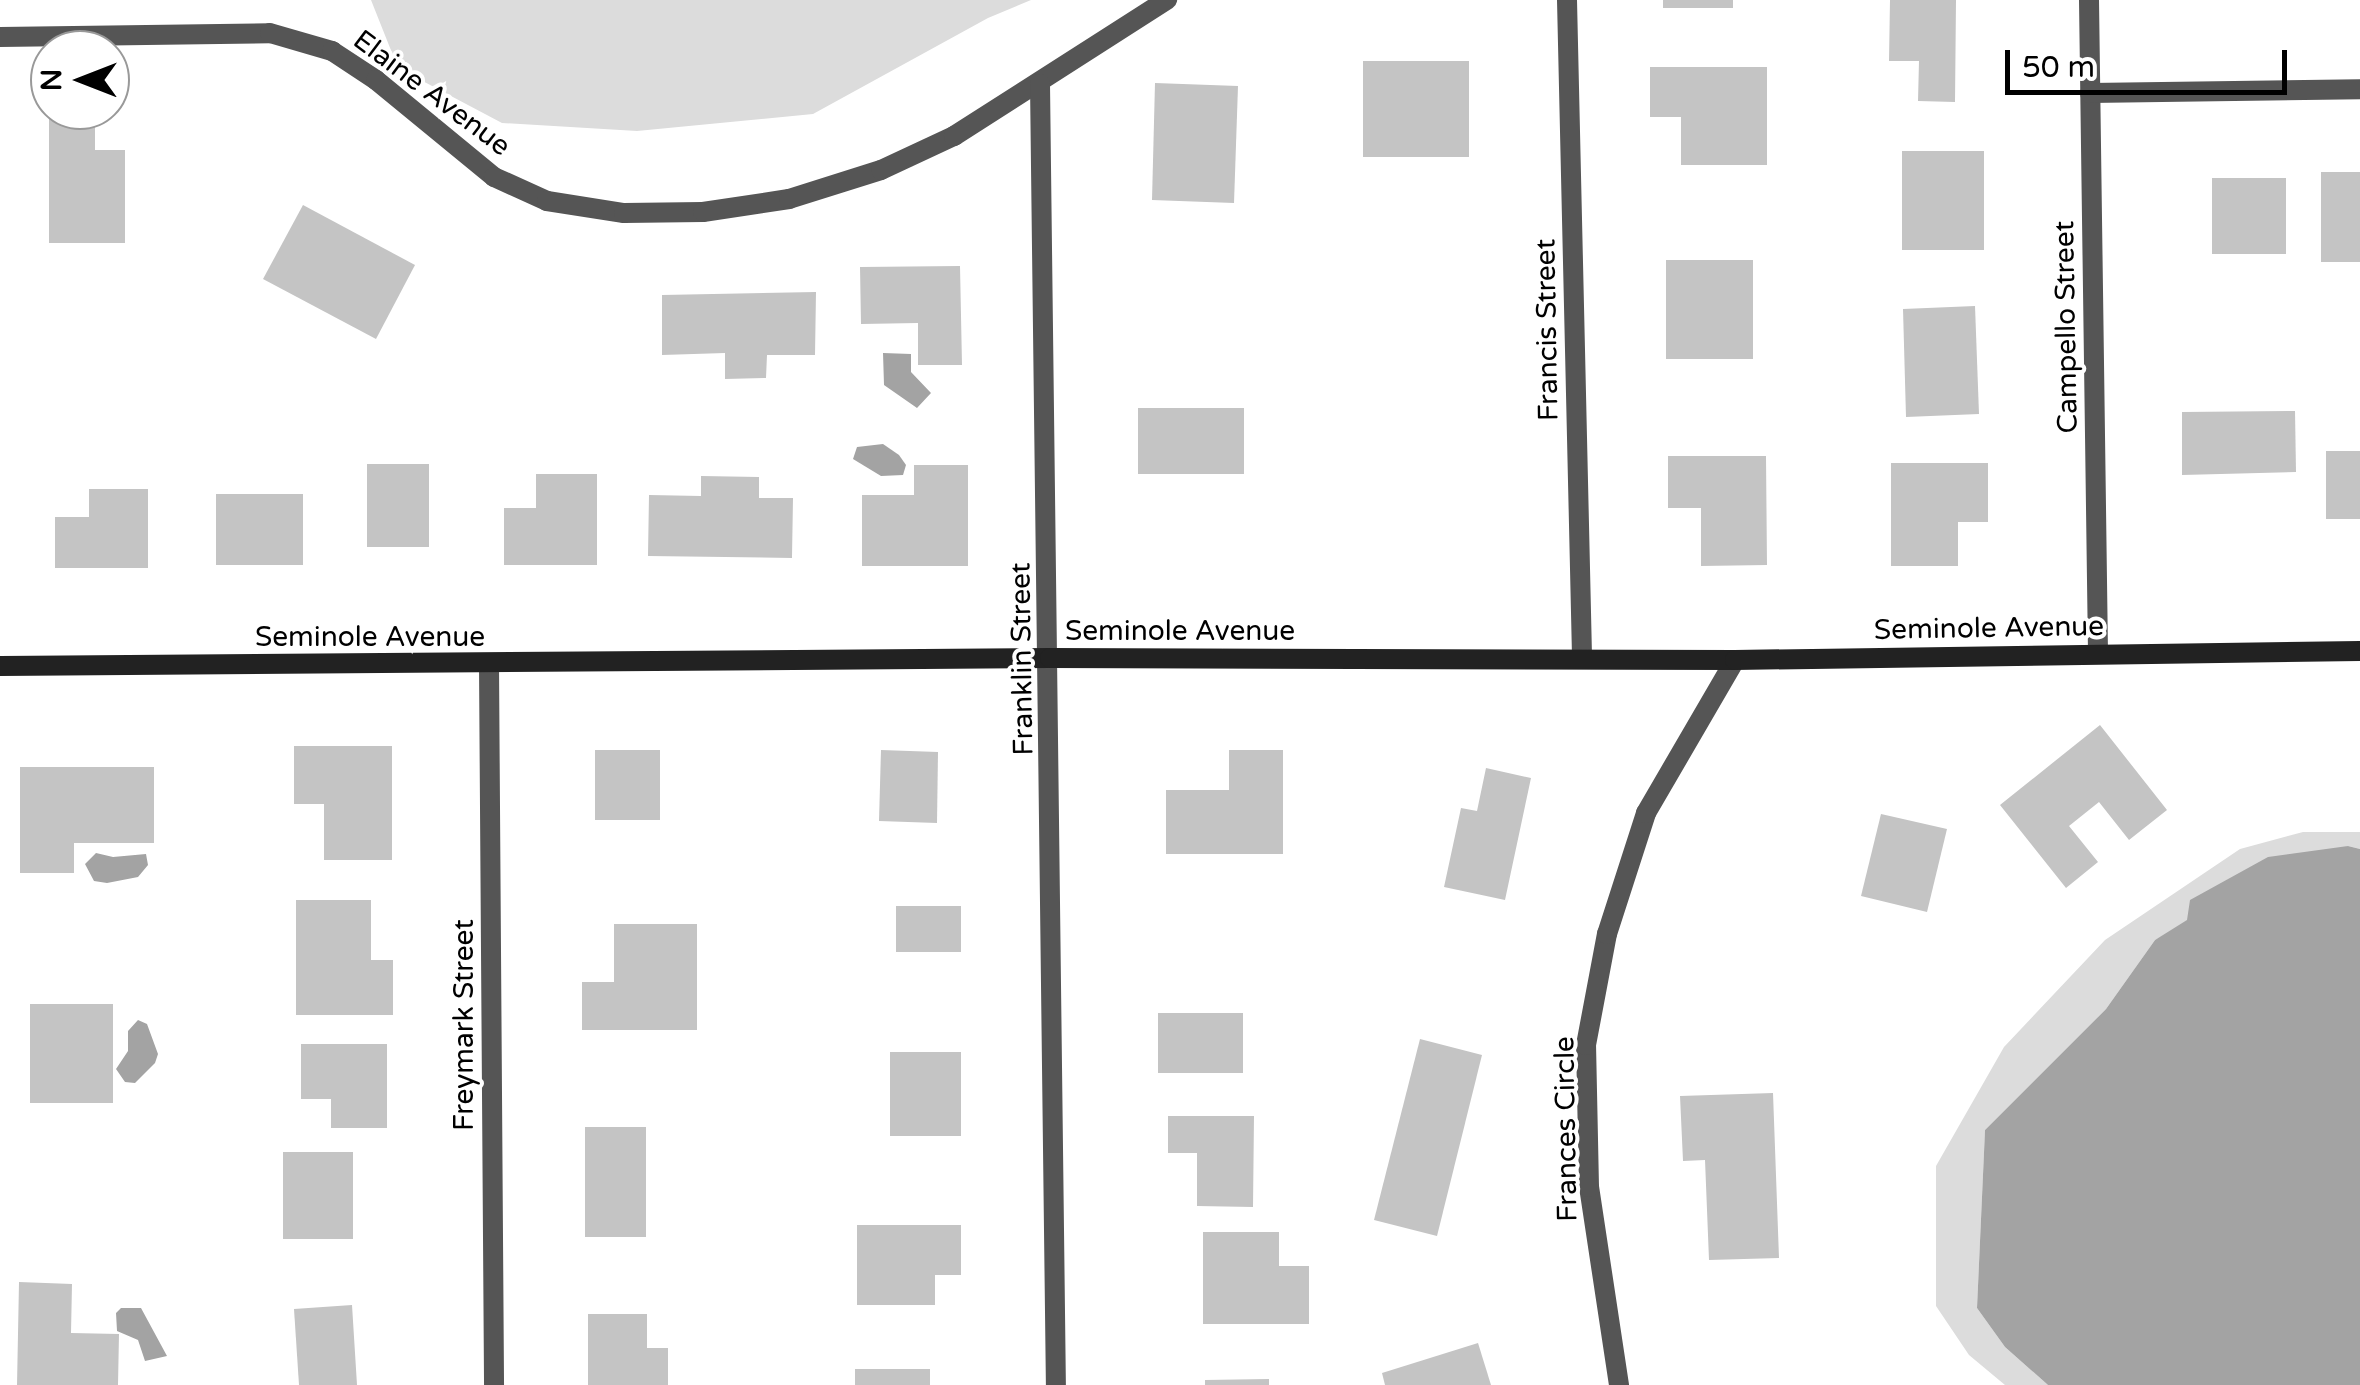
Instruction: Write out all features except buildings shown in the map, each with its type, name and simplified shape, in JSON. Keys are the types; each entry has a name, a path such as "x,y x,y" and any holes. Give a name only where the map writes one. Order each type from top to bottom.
{"street":[{"path":"1040,84 1167,0"},
{"name":"Francis Street","path":"1568,0 1582,658"},
{"name":"Campello Street","path":"2089,0 2098,653"},
{"name":"Elaine Avenue","path":"0,37 270,34 301,42 332,51 376,80 494,177 546,201 624,213 703,212 789,199 881,170 954,136 1040,84"},
{"name":"Franklin Street","path":"1040,84 1056,1385"},
{"path":"2090,93 2360,89"},
{"name":"Seminole Avenue","path":"0,666 1050,658 1734,660 2360,652"},
{"name":"Frances Circle","path":"1619,1385 1588,1188 1586,1045 1607,934 1646,812 1734,660"},
{"name":"Freymark Street","path":"490,664 494,1385"}],"shaded area":[{"path":"371,0 1031,0 988,18 813,114 637,131 502,123 398,68"},
{"path":"883,353 911,354 911,372 931,393 917,408 884,385"},
{"path":"883,444 906,465 903,475 881,476 853,459 857,447"},
{"path":"2303,832 2360,832 2360,849 2348,846 2155,940 2106,1009 1985,1130 1977,1308 2005,1347 2048,1385 2005,1385 1969,1355 1936,1306 1936,1166 2004,1047 2105,940 2240,849"},
{"path":"2348,846 2360,849 2360,1385 2048,1385 2005,1347 1977,1308 1985,1130 2106,1009 2155,940 2187,920 2190,900 2268,857"},
{"path":"96,853 113,857 146,854 148,865 138,877 107,883 94,881 85,864"},
{"path":"138,1020 147,1024 158,1054 155,1063 135,1083 125,1082 116,1069 128,1051 128,1031"},
{"path":"121,1308 141,1308 167,1356 145,1361 138,1340 117,1331 116,1313"}]}
